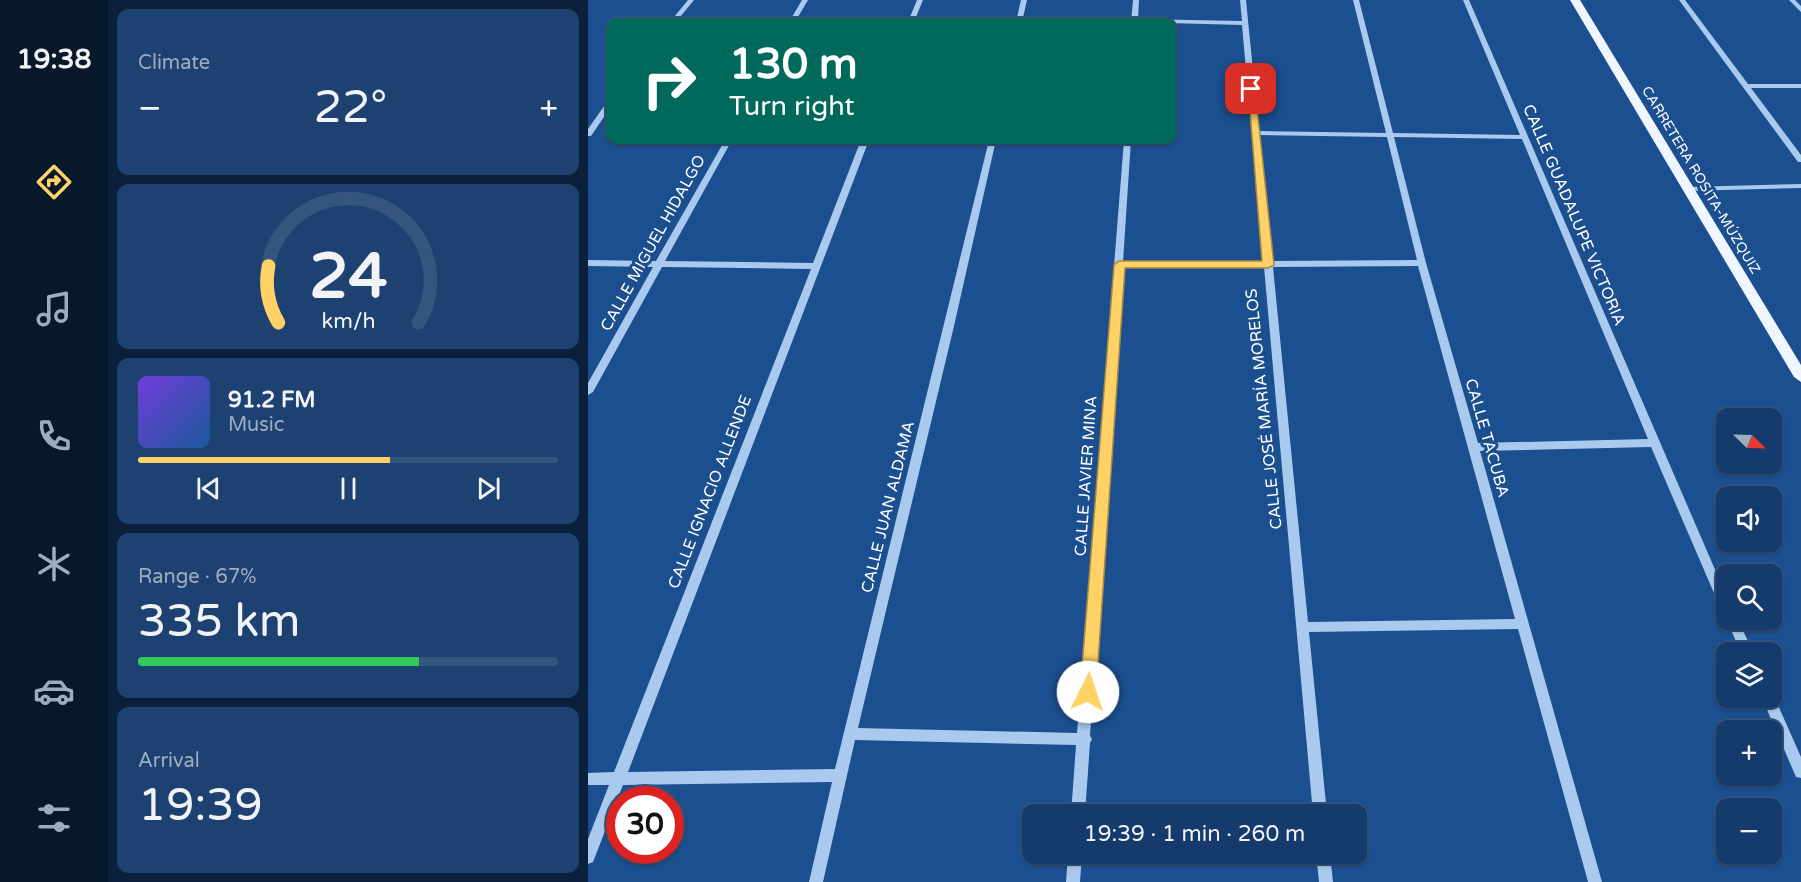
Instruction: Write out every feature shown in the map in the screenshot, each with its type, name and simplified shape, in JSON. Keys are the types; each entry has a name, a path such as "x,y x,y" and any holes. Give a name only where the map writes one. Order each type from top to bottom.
{"main road":[{"name":"CARRETERA ROSITA-MÚZQUIZ","path":"1575,0 1801,377"}],"street":[{"path":"677,18 691,0"},
{"path":"794,18 805,0"},
{"path":"913,18 920,0"},
{"path":"1020,18 1024,0"},
{"path":"1134,18 1136,0"},
{"name":"CALLE JOSÉ MARÍA MORELOS","path":"1243,0 1319,804"},
{"name":"CALLE TACUBA","path":"1356,0 1422,263 1595,882"},
{"name":"CALLE GUADALUPE VICTORIA","path":"1466,0 1526,137 1653,443 1716,584"},
{"path":"1682,0 1801,160"},
{"path":"1792,0 1801,10"},
{"path":"1176,22 1245,23"},
{"path":"1745,86 1801,86"},
{"path":"588,134 606,109"},
{"path":"1255,133 1526,137"},
{"name":"CALLE MIGUEL HIDALGO","path":"588,392 726,144"},
{"name":"CALLE IGNACIO ALLENDE","path":"588,857 863,144"},
{"name":"CALLE JUAN ALDAMA","path":"816,882 849,734 954,310 991,144"},
{"name":"CALLE JAVIER MINA","path":"1079,804 1127,144"},
{"path":"1688,189 1801,186"},
{"path":"588,263 815,266"},
{"path":"1119,265 1422,263"},
{"path":"1474,447 1653,443"},
{"path":"1304,627 1523,624"},
{"path":"1772,708 1801,772"},
{"path":"849,734 1084,739"},
{"path":"588,779 840,775"},
{"path":"1073,882 1074,864"},
{"path":"1324,864 1326,882"}],"route":[{"path":"1088,692 1119,265 1268,265 1251,89"}]}
